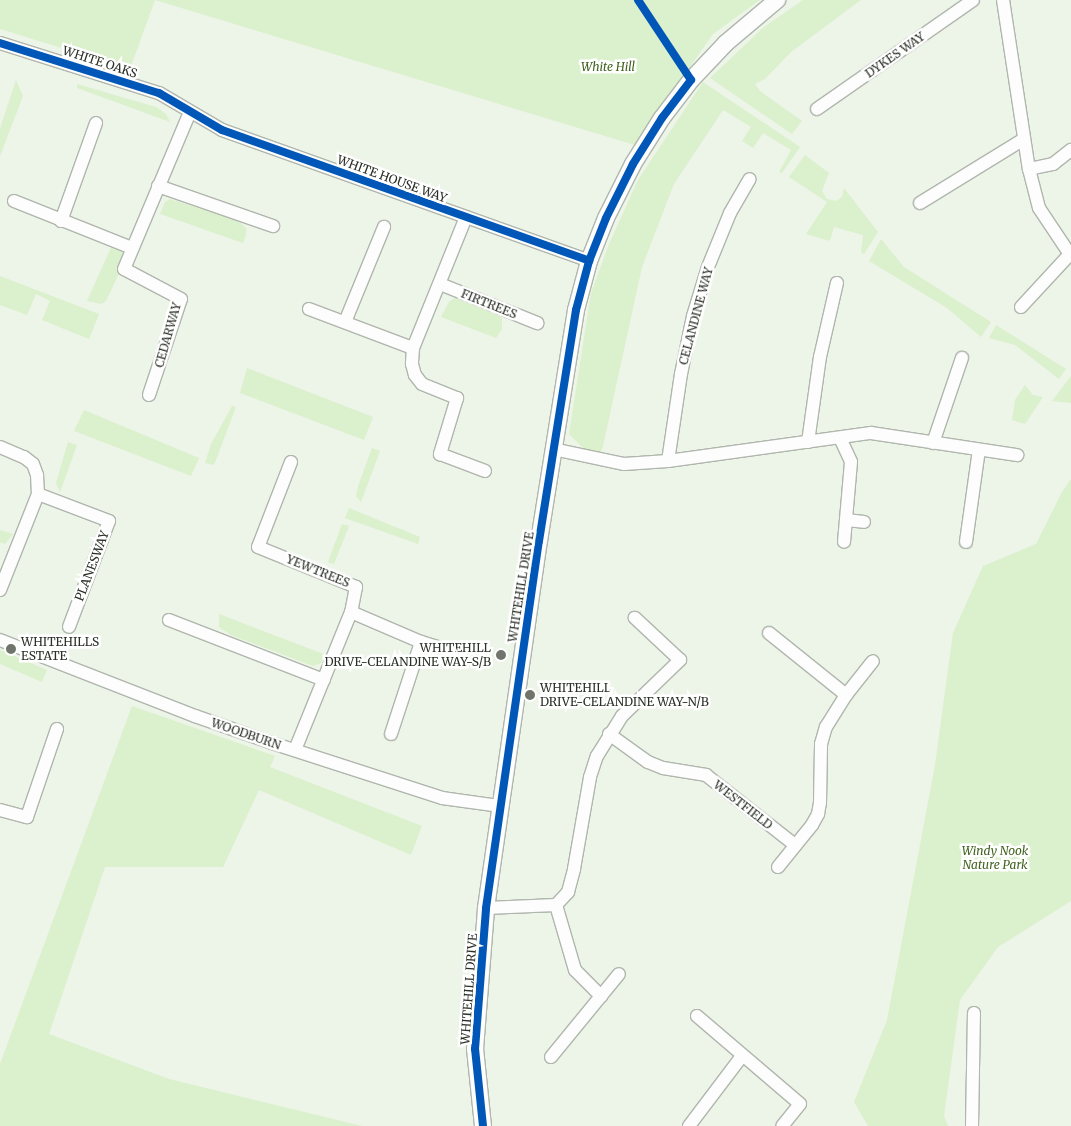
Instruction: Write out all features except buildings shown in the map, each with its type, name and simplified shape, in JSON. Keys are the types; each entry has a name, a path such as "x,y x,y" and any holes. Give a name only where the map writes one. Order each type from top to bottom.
{"street":[{"name":"WHITEHILL DRIVE","path":"483,1126 475,1049 486,908 566,358 576,310 589,261 606,218 633,164 662,118 691,80 726,43 777,0"},
{"name":"DYKES WAY","path":"817,109 973,0"},
{"path":"1003,0 1029,169 1039,208 1070,255 1022,306"},
{"name":"WHITE OAKS","path":"0,43 159,93 190,112"},
{"name":"WHITE HOUSE WAY","path":"190,112 222,130 589,261"},
{"name":"CEDARWAY","path":"149,395 181,299 124,269 190,112"},
{"path":"61,221 96,123"},
{"path":"920,203 1024,139"},
{"path":"1029,169 1053,164 1071,150"},
{"name":"CELANDINE WAY","path":"668,461 681,374 693,316 708,267 730,213 750,179"},
{"path":"158,186 273,226"},
{"path":"14,201 132,248"},
{"path":"466,218 413,348 413,370 422,384 457,398 440,454 486,471"},
{"path":"345,322 384,228"},
{"path":"808,442 820,357 837,283"},
{"name":"FIRTREES","path":"440,284 537,322"},
{"path":"309,309 413,348"},
{"path":"933,443 962,358"},
{"path":"553,449 624,464 668,461 871,433 1017,455"},
{"path":"840,438 851,462 844,542"},
{"path":"0,447 33,464 37,475 38,494 0,590"},
{"path":"966,542 979,450"},
{"name":"YEWTREES","path":"290,462 258,546 356,587 351,612 295,750"},
{"name":"PLANESWAY","path":"38,494 109,521 69,626"},
{"path":"846,520 864,522"},
{"path":"0,553 13,557"},
{"path":"351,612 421,642 461,654"},
{"path":"486,908 556,905 568,892 574,869 590,777 597,756 622,716 680,660 635,618"},
{"path":"169,620 324,680"},
{"path":"769,634 846,695"},
{"name":"WOODBURN","path":"0,640 195,716 295,750 442,798 500,806"},
{"path":"390,734 421,642"},
{"path":"778,867 812,825 818,814 820,803 821,744 826,726 846,695 873,660"},
{"path":"0,810 27,817 57,729"},
{"name":"WESTFIELD","path":"609,734 648,762 664,768 706,776 795,845"},
{"path":"556,905 575,970 601,996"},
{"path":"551,1057 619,974"},
{"path":"972,1126 974,1014"},
{"path":"697,1016 800,1104 782,1126"},
{"path":"689,1126 742,1056"}],"green space":[{"path":"0,0 155,0 130,69 0,29"},
{"name":"White Hill","path":"155,0 760,0 713,34 635,145"},
{"path":"803,0 861,0 791,52 765,79 755,84 760,91 802,121 792,134 710,78 764,27"},
{"path":"16,80 23,96 0,156 0,128"},
{"path":"703,82 800,147 782,173 779,172 791,150 763,133 753,148 742,141 751,127 723,110 674,184 642,267 601,452 584,449 569,434 591,293 609,244 638,180"},
{"path":"77,84 156,107 166,114 170,122 77,88"},
{"path":"805,155 829,173 822,191 827,199 836,201 842,197 844,188 878,232 864,254 861,252 863,235 834,227 830,241 806,234 827,202 789,177"},
{"path":"170,199 238,221 246,228 243,243 160,214 165,202"},
{"path":"881,239 904,267 991,322 981,337 947,308 869,261"},
{"path":"113,243 123,253 124,263 106,301 101,304 87,301"},
{"path":"0,276 99,314 89,339 42,320 50,301 36,294 27,315 0,305"},
{"path":"456,297 499,313 502,318 502,329 496,338 441,317 449,302"},
{"path":"996,325 1066,369 1059,379 1015,345 989,338"},
{"path":"247,368 373,417 364,440 240,393"},
{"path":"1071,376 1071,403 1052,401"},
{"path":"1025,385 1033,395 1043,397 1025,424 1012,420 1015,400"},
{"path":"232,406 236,407 214,465 205,463 211,444"},
{"path":"84,410 199,458 191,476 74,431"},
{"path":"68,442 77,445 60,492 56,483"},
{"path":"372,448 380,451 361,502 356,496 358,486"},
{"name":"Windy Nook Nature Park","path":"1071,479 1071,901 998,947 960,1000 944,1116 948,1126 868,1126 854,1102 887,1020 935,765 953,633 983,566 1036,544 1062,492"},
{"path":"349,508 420,537 418,544 345,518"},
{"path":"342,524 349,526 334,564 328,562"},
{"path":"0,530 13,534 5,544 0,542"},
{"path":"219,614 326,655 321,663 313,666 231,635 219,627"},
{"path":"0,650 47,670 42,682 0,664"},
{"path":"132,706 275,756 270,767 422,826 411,855 259,790 223,867 105,867 49,1034 169,1079 362,1126 0,1126 0,1064"}],"cycle path":[{"path":"483,1126 475,1049 486,908 539,541 576,310 589,261 606,218 633,164 662,118 691,80 638,0"},
{"path":"0,43 159,93 222,130 589,261"}],"place":[{"name":"WHITEHILLS ESTATE","path":"11,649"},
{"name":"WHITEHILL DRIVE-CELANDINE WAY-S/B","path":"501,655"},
{"name":"WHITEHILL DRIVE-CELANDINE WAY-N/B","path":"530,695"}]}
